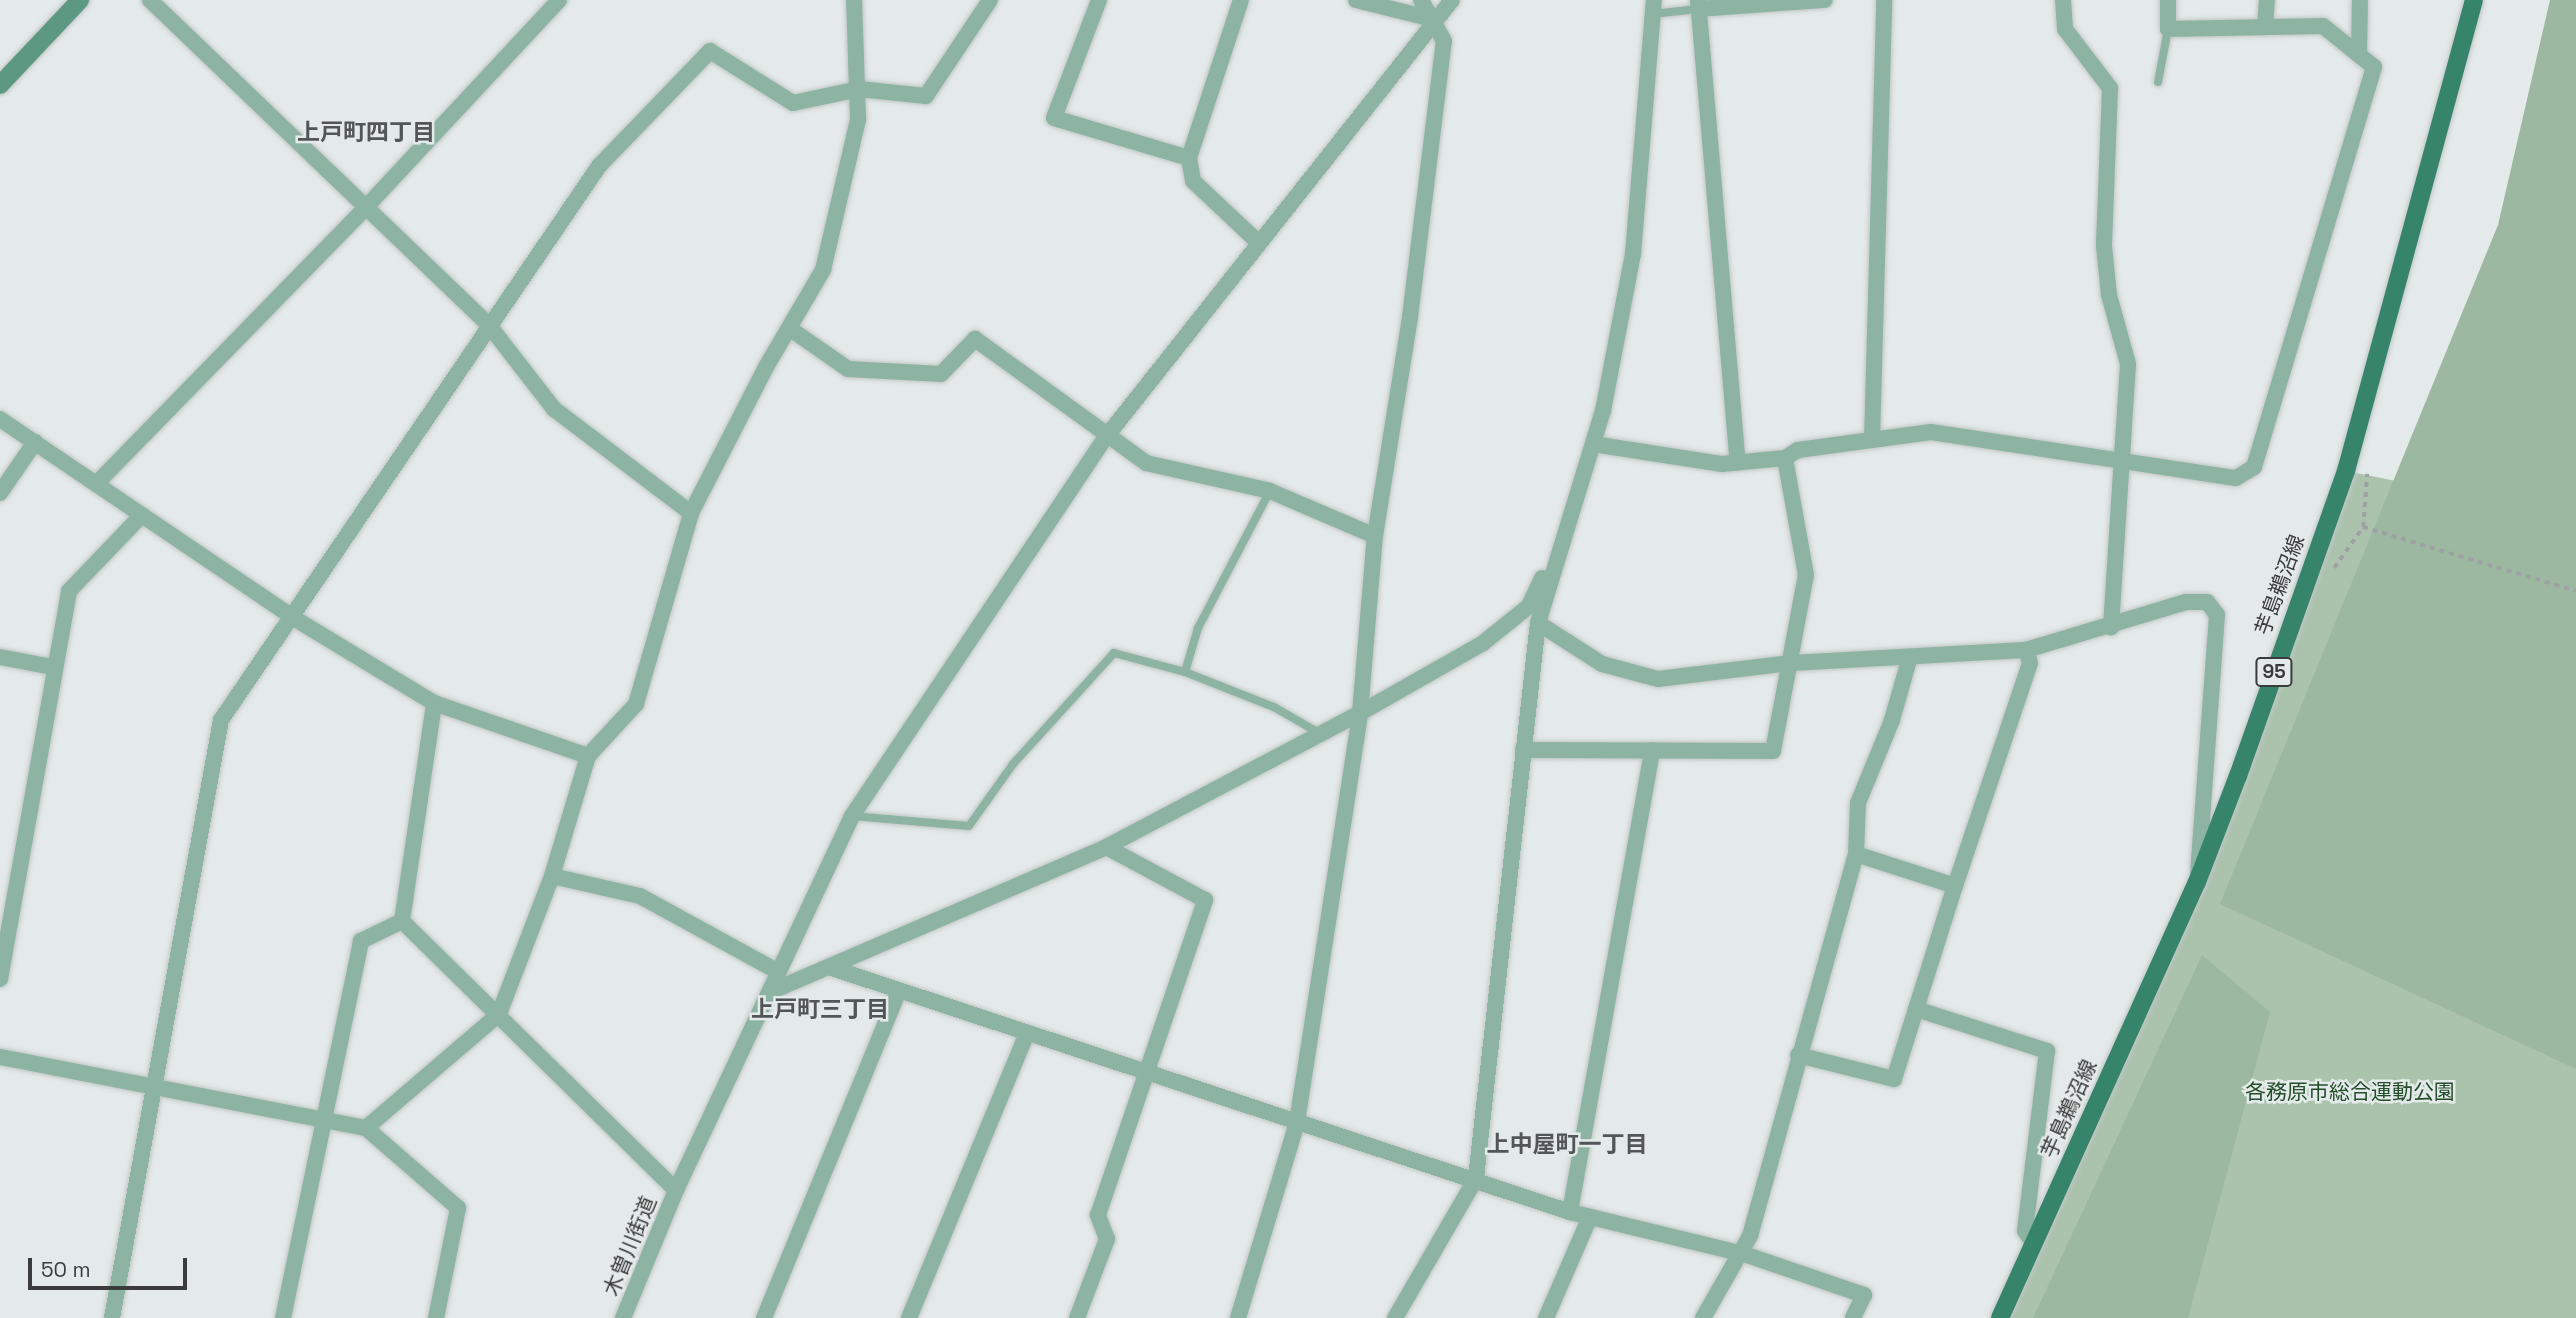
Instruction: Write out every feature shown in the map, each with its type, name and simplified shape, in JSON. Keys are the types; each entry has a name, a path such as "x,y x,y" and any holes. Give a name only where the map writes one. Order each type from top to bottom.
{"main road":[{"name":"芋島鵜沼線","path":"2000,1318 2197,882 2346,471 2474,0"}],"street":[{"path":"0,85 80,0"},
{"path":"150,0 368,205 488,324 554,409 691,513"},
{"path":"97,483 368,205 559,0"},
{"path":"366,1128 499,1014 552,876 588,756 636,704 691,513 822,270 850,166 859,89 854,0"},
{"path":"112,1318 221,720 488,324 599,166 710,51 793,103 859,89 926,96 990,0"},
{"path":"1098,0 1054,118 1189,158"},
{"path":"1241,0 1189,158 1193,181 1259,243"},
{"path":"1356,0 1433,19"},
{"path":"1238,1318 1297,1122 1360,713 1375,536 1410,317 1444,41 1421,0"},
{"path":"1433,19 1436,0"},
{"name":"木曽川街道","path":"623,1318 676,1190 852,816 1106,437 1433,19 1452,0"},
{"path":"1738,462 1698,4 1825,0"},
{"path":"1872,440 1884,0"},
{"path":"2063,0 2065,29 2110,88 2104,246 2109,295 2128,364 2124,462 2111,627"},
{"path":"1593,444 1738,462 1785,458 1798,450 1931,432 2236,478 2254,467 2374,67 2323,26 2168,29 2168,0"},
{"path":"2265,27 2267,0"},
{"path":"2359,55 2360,0"},
{"path":"1395,1318 1476,1178 1538,623 1559,544 1593,444 1633,254 1654,7"},
{"path":"789,328 848,369 861,370 941,374 975,339 1106,437 1146,463 1270,491 1375,536"},
{"path":"0,419 292,617 434,703 588,756"},
{"path":"0,493 35,442"},
{"path":"1523,750 1773,751 1806,575 1785,458"},
{"path":"0,979 53,667 69,591 142,515"},
{"path":"770,992 832,968 1106,847 1360,713 1483,643 1529,606 1559,544"},
{"path":"1538,623 1602,664 1658,679 1791,663 1909,660 2026,650 2111,627 2186,602 2207,602 2217,615 2197,882"},
{"path":"1798,1055 1894,1079 2030,663 2026,650"},
{"path":"0,657 53,667"},
{"path":"1703,1318 1744,1254 1772,1165 1798,1055 1856,854 1858,803 1892,720 1909,660"},
{"path":"402,921 434,703"},
{"path":"1570,1212 1652,750"},
{"path":"1077,1318 1108,1239 1098,1215 1205,900 1106,847"},
{"path":"1856,854 1955,886"},
{"path":"552,876 640,896 778,971"},
{"path":"402,921 676,1190"},
{"path":"283,1318 321,1119 361,941 402,921"},
{"path":"832,968 1145,1073 1476,1178 1570,1212 1744,1254 1864,1295 1853,1318"},
{"path":"764,1318 899,991"},
{"path":"1916,1009 2047,1051 2025,1231 2034,1243"},
{"path":"909,1318 1027,1033"},
{"path":"0,1057 366,1128 458,1208 436,1318"},
{"path":"1546,1318 1590,1217"}],"lane":[{"path":"1654,7 1698,4"},
{"path":"2158,82 2168,29"},
{"path":"1185,672 1198,628 1270,491"},
{"path":"852,816 969,826 1013,764 1114,653 1185,672 1274,707 1321,734"}],"path":[{"path":"2363,527 2576,591"}],"green space":[{"path":"2550,0 2576,0 2576,1069 2220,904 2498,225"},
{"name":"各務原市総合運動公園","path":"2346,471 2576,517 2576,1318 2000,1318 2197,882"},
{"path":"2202,955 2270,1012 2188,1318 2033,1318"}],"district":[{"name":"上戸町四丁目","path":"366,132"},
{"name":"上戸町三丁目","path":"820,1009"},
{"name":"上中屋町一丁目","path":"1567,1144"}]}
